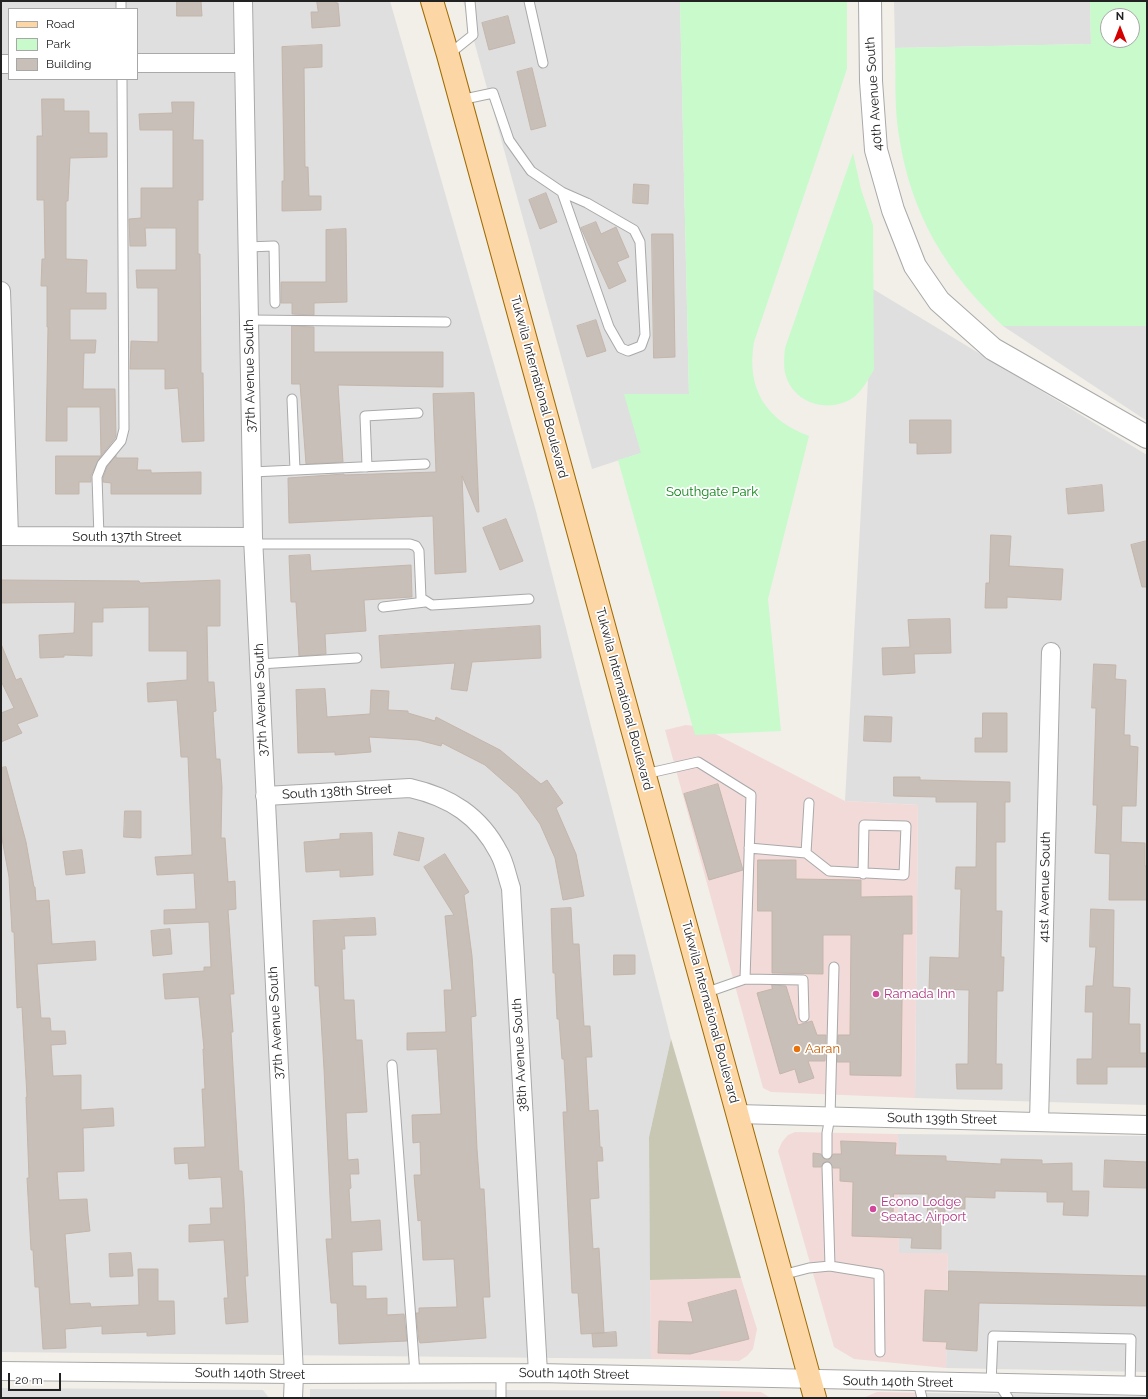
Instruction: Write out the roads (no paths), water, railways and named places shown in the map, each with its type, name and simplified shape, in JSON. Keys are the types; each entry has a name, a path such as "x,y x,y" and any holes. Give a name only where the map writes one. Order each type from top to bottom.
{"main road":[{"name":"Tukwila International Boulevard","path":"432,1 448,54 813,1389"}],"street":[{"name":"37th Avenue South","path":"243,1 248,320 254,541 265,796 294,1374 293,1398"},
{"name":"40th Avenue South","path":"870,1 871,81 876,150 893,210 915,266 939,301 993,349 1147,437"},
{"path":"138,63 243,63"},
{"path":"1,291 5,536"},
{"name":"South 137th Street","path":"5,536 99,536 254,541"},
{"name":"41st Avenue South","path":"1039,1122 1051,652"},
{"name":"South 138th Street","path":"265,796 410,788"},
{"name":"38th Avenue South","path":"410,788 433,793 461,807 484,829 500,854 511,888 538,1373"},
{"name":"South 139th Street","path":"737,1114 1147,1124"},
{"name":"South 140th Street","path":"1,1371 294,1374 538,1373 813,1389 1142,1389"}],"lane":[{"path":"448,54 473,35 470,1"},
{"path":"529,1 543,63"},
{"path":"99,536 98,478 102,464 121,441 124,429 122,80"},
{"path":"460,100 493,92 509,140 530,171 562,192 587,203 634,230 640,242 645,335 641,346 628,351 620,348 609,327 562,192"},
{"path":"247,247 274,246 275,302"},
{"path":"248,320 446,322"},
{"path":"292,399 294,470"},
{"path":"367,467 365,416 418,413"},
{"path":"252,472 425,464"},
{"path":"254,541 410,544 416,546 419,551 421,598 425,602 432,605 529,599"},
{"path":"383,607 425,602"},
{"path":"259,664 357,658"},
{"path":"645,774 698,762 751,795 745,979"},
{"path":"806,853 810,803"},
{"path":"749,848 806,853 829,870 863,874 904,875 906,826 864,825 863,874"},
{"path":"827,1154 827,1133 830,1117 834,967"},
{"path":"705,993 745,979 803,980 804,1017"},
{"path":"392,1065 415,1374"},
{"path":"827,1167 830,1266"},
{"path":"782,1275 809,1268 830,1266 879,1274 880,1352"},
{"path":"1000,1388 993,1336 1131,1339 1142,1389"},
{"path":"501,1373 501,1398"}],"place":[{"name":"Ramada Inn","path":"876,994"},
{"name":"Aaran","path":"797,1049"},
{"name":"Econo Lodge Seatac Airport","path":"873,1209"}],"park label":[{"name":"Southgate Park","path":"712,492"}]}
